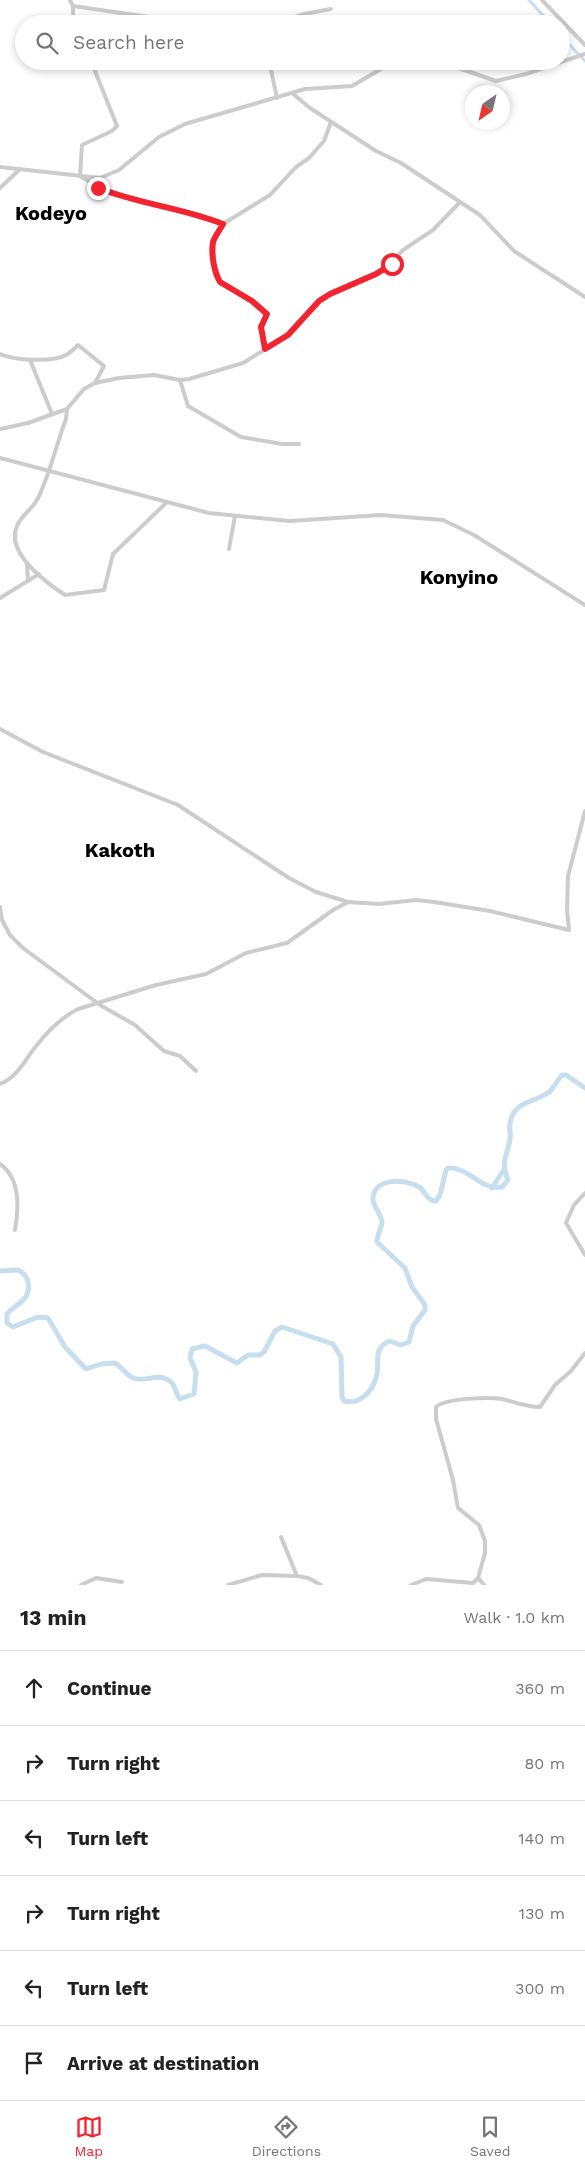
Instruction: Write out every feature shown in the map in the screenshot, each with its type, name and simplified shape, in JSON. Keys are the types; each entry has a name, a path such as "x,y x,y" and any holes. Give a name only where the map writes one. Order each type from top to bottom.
{"street":[{"path":"70,0 73,6 73,15"},
{"path":"542,0 556,15"},
{"path":"73,6 135,15"},
{"path":"301,15 331,9"},
{"path":"570,30 585,46"},
{"path":"570,59 585,54"},
{"path":"80,176 82,145 112,131 116,126 94,70"},
{"path":"269,70 276,98"},
{"path":"0,167 100,178 119,170 159,137 184,124 305,89 352,86 377,70"},
{"path":"464,70 496,81 540,70"},
{"path":"292,93 376,152 401,163 460,202 488,223 514,251 585,296"},
{"path":"265,349 261,327 267,314 252,301 220,282 217,278 213,242 223,224 270,195 296,167 309,158 324,141 332,122"},
{"path":"0,188 20,169"},
{"path":"80,176 110,193 200,215 223,224"},
{"path":"0,429 28,423 67,409 84,389 95,383 120,378 154,375 180,380 243,363 288,335 319,301 330,294 386,269 403,250 433,230 460,202"},
{"path":"0,354 30,360 62,357 78,346 104,366 95,383"},
{"path":"30,360 52,414"},
{"path":"180,380 188,406 241,436 282,444 300,444"},
{"path":"67,409 66,419 37,500 20,521 15,533 14,545 27,564 65,595 104,590 114,554 166,503"},
{"path":"0,458 209,513 297,521 381,515 443,520 474,535 585,605"},
{"path":"229,549 235,516"},
{"path":"27,564 28,581"},
{"path":"0,598 39,574"},
{"path":"0,729 43,752 178,805 295,881 316,892 348,902 379,904 416,900 434,902 490,911 569,930 567,909 568,876 585,811"},
{"path":"0,1084 14,1076 37,1044 69,1014 95,1002 206,974 246,953 287,943 333,910 348,902"},
{"path":"0,907 10,935 95,1002 135,1025 164,1051 180,1056 196,1071"},
{"path":"0,1164 9,1171 18,1202 14,1230"},
{"path":"585,1192 574,1205 566,1223 585,1255"},
{"path":"411,1585 426,1579 473,1583 478,1578 486,1553 482,1531 458,1508 453,1480 436,1419 436,1406 445,1402 494,1398 540,1407 555,1385 572,1371 585,1353"},
{"path":"281,1537 297,1576"},
{"path":"230,1585 262,1575 297,1576 308,1578 321,1585"},
{"path":"81,1585 96,1578 122,1582"},
{"path":"479,1579 484,1585"}],"waterway":[{"path":"529,0 543,15"},
{"path":"570,45 578,54"},
{"path":"582,58 585,61"},
{"path":"0,1271 18,1270 22,1272 27,1278 29,1288 22,1301 7,1314 7,1323 13,1327 38,1317 48,1318 65,1347 86,1369 101,1364 115,1363 133,1378 162,1377 173,1384 180,1399 194,1394 196,1372 190,1358 192,1349 205,1346 237,1363 248,1355 260,1355 264,1352 275,1331 282,1327 333,1344 341,1357 342,1397 344,1401 355,1401 364,1396 374,1383 380,1348 390,1341 400,1345 409,1342 413,1326 425,1310 425,1305 412,1287 405,1268 377,1242 382,1223 373,1201 375,1191 385,1183 407,1182 419,1187 428,1198 436,1201 440,1195 448,1168 455,1168 488,1185 502,1187 508,1180 504,1163 510,1139 510,1123 515,1111 552,1090 562,1075 566,1075 585,1088"},
{"path":"492,1188 503,1171"}],"district":[{"name":"Kodeyo","path":"51,213"},
{"name":"Konyino","path":"459,577"},
{"name":"Kakoth","path":"120,850"}],"route":[{"path":"98,188 162,207 200,215 223,224 213,242 217,278 237,294 252,301 267,314 261,327 265,349 288,335 319,301 345,286 386,269 392,264"}]}
